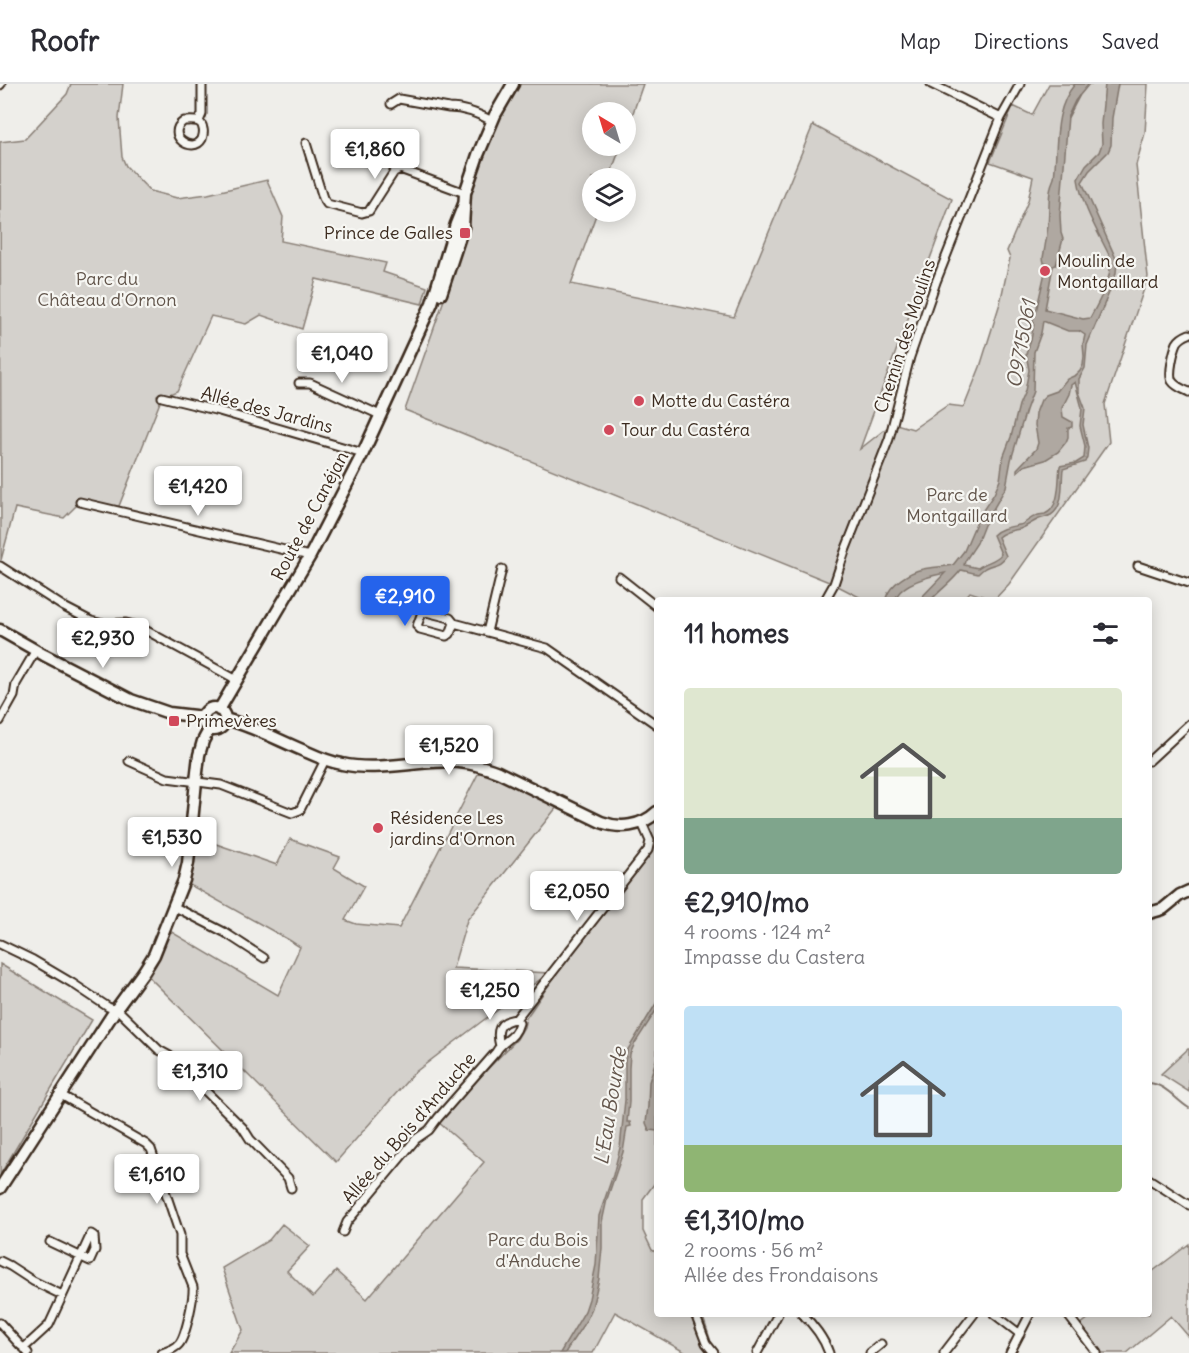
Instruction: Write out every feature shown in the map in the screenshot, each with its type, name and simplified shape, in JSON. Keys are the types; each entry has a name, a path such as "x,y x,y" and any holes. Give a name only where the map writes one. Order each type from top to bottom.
{"street":[{"path":"199,122 202,114 202,84"},
{"name":"Route de Canéjan","path":"222,715 237,680 310,556 442,292 463,227 465,198 478,155 492,121 513,84"},
{"path":"931,84 1001,118"},
{"name":"Chemin des Moulins","path":"827,597 834,584 861,507 889,439 920,327 1001,118 1020,84"},
{"path":"391,104 399,99 457,108 492,121"},
{"path":"306,143 323,198 330,206 362,213 369,211 394,172 400,169 465,198"},
{"path":"1189,334 1177,343 1170,372 1173,383 1189,392"},
{"path":"299,383 310,382 380,415"},
{"name":"Allée des Jardins","path":"162,397 363,453"},
{"path":"80,502 310,556"},
{"path":"0,566 75,613 98,623 126,623 138,626 237,680"},
{"path":"1138,566 1189,583"},
{"path":"486,632 502,569"},
{"path":"619,577 654,605"},
{"path":"454,623 450,634 446,636 420,629 417,626 421,615 426,612 450,618 454,623 547,648 654,723"},
{"path":"0,630 131,700 169,713 203,717"},
{"path":"0,721 15,696 16,684 36,650"},
{"path":"222,715 219,728 213,729 204,723 203,717 209,709 213,708 242,724 325,760 341,764 360,767 468,763 498,772 607,824 626,826 642,823 654,814"},
{"path":"1152,758 1189,724"},
{"path":"0,1188 154,955 184,880 188,863 199,755 210,728"},
{"path":"129,761 167,778 220,785 292,813 300,810 325,760"},
{"path":"500,1046 497,1031 505,1022 516,1019 648,850 650,841 642,823"},
{"path":"1152,912 1167,907 1189,891"},
{"path":"173,906 224,932 264,958"},
{"path":"0,944 33,960 108,1007 119,1011 159,1050 170,1056 243,1128 250,1139 288,1178 291,1188"},
{"name":"Allée du Bois d'Anduche","path":"343,1232 347,1222 409,1147 429,1130 500,1046 517,1031 519,1023 516,1019"},
{"path":"61,1095 151,1149 180,1235 180,1254 194,1292 182,1340 175,1347 162,1353"},
{"path":"1152,1181 1189,1204"},
{"path":"0,1323 26,1350 49,1325 80,1256 50,1242"},
{"path":"0,1261 62,1295"},
{"path":"696,1317 706,1342 714,1353"},
{"path":"757,1353 776,1317"},
{"path":"805,1317 826,1344 829,1353"},
{"path":"944,1353 972,1317"},
{"path":"998,1317 1020,1334"},
{"path":"1010,1353 1028,1317"},
{"path":"1069,1317 1097,1353"},
{"path":"870,1353 881,1344"}],"green space":[{"name":"Parc du Château d'Ornon","path":"71,84 123,84 119,118 122,157 126,166 150,191 177,198 208,194 267,180 283,217 281,241 386,263 383,272 427,287 422,304 316,279 302,329 261,315 246,324 211,316 177,391 162,397 117,511 80,502 64,518 15,508 1,560 0,142 25,139 67,94"},
{"name":"Parc de Montgaillard","path":"513,84 643,84 636,104 636,102 582,102 582,156 617,156 613,168 582,168 582,222 593,222 571,284 734,317 813,125 952,199 860,449 893,423 913,429 948,405 964,407 980,367 1000,303 1010,258 1007,251 1028,201 1033,177 990,162 1013,106 1032,115 1049,84 1148,84 1145,133 1136,165 1148,277 1105,404 1109,442 1009,584 997,597 985,597 970,592 966,597 859,597 834,584 405,410 469,229 470,194 495,115"},
{"path":"479,772 487,773 557,807 467,920 453,968 549,973 414,1073 336,1162 149,977 170,931 278,995 300,947 188,884 192,873 196,837 277,865 290,839 340,857 334,868 364,886 345,920 356,924 399,928"},
{"name":"Parc du Bois d'Anduche","path":"654,816 654,1184 643,1199 643,1231 654,1251 654,1317 703,1317 711,1342 705,1353 686,1353 615,1312 593,1353 229,1353 243,1330 222,1268 269,1240 282,1224 310,1246 287,1271 313,1297 336,1271 367,1299 484,1162 437,1121 517,1039 526,1018 557,973 648,850 645,827"},
{"path":"0,964 92,1020 0,1175"},
{"path":"1189,1049 1189,1092 1161,1074"},
{"path":"1189,1244 1189,1337 1171,1316 1127,1353 1100,1353 1080,1325 1090,1317 1152,1317 1152,1272"}],"shaded area":[{"path":"1075,84 1089,84 1075,101 1068,116 1060,215 1063,239 1056,265 1053,266 1045,309 1083,319 1090,318 1105,288 1110,272 1110,257 1087,209 1078,179 1086,165 1099,152 1102,144 1101,124 1105,84 1118,84 1112,118 1111,145 1108,152 1089,171 1082,182 1117,261 1114,281 1087,345 1085,368 1079,379 1079,392 1085,408 1083,425 1088,448 1087,457 1085,462 1063,469 1062,494 1058,506 1051,515 998,537 1006,556 997,564 985,568 978,574 961,570 934,597 922,597 945,573 916,581 903,589 896,597 886,597 896,583 912,573 923,569 953,565 964,551 979,516 994,494 1000,480 1003,458 1025,391 1029,370 1026,354 1034,323 1032,320 1035,316 1047,264 1044,263 1043,258 1058,129 1063,105","holes":["1043,321 1068,331 1079,331 1085,335 1083,365 1080,371 1067,379 1057,391 1046,395 1041,400 1036,413 1035,425 1038,443 1036,449 1017,469 1017,472 1024,466 1045,460 1058,452 1066,442 1068,428 1072,427 1072,422 1063,417 1062,408 1071,385 1075,382 1082,408 1080,426 1085,446 1084,458 1076,463 1060,466 1056,499 1050,511 1021,524 1002,529 993,535 1001,554 994,560 978,568 964,565 1006,487 1011,460 1033,391 1034,352"]},
{"path":"654,1007 654,1014 630,1054 627,1122 630,1122 631,1126 627,1127 623,1152 607,1199 602,1222 599,1279 592,1308 565,1353 560,1353 585,1311 589,1299 596,1265 599,1216 620,1148 627,1051"},
{"path":"654,1066 654,1131 649,1130 646,1123 649,1082"}],"waterway":[{"name":"O9715061","path":"1068,117 1079,96"},
{"path":"1152,1084 1165,1089 1189,1108"}],"place":[{"name":"Prince de Galles","path":"465,233"},
{"name":"Moulin de Montgaillard","path":"1045,271"},
{"name":"Motte du Castéra","path":"639,401"},
{"name":"Tour du Castéra","path":"609,430"},
{"name":"Primevères","path":"174,721"},
{"name":"Résidence Les jardins d'Ornon","path":"378,828"}],"water label":[{"name":"L'Eau Bourde","path":"610,1106"}]}
